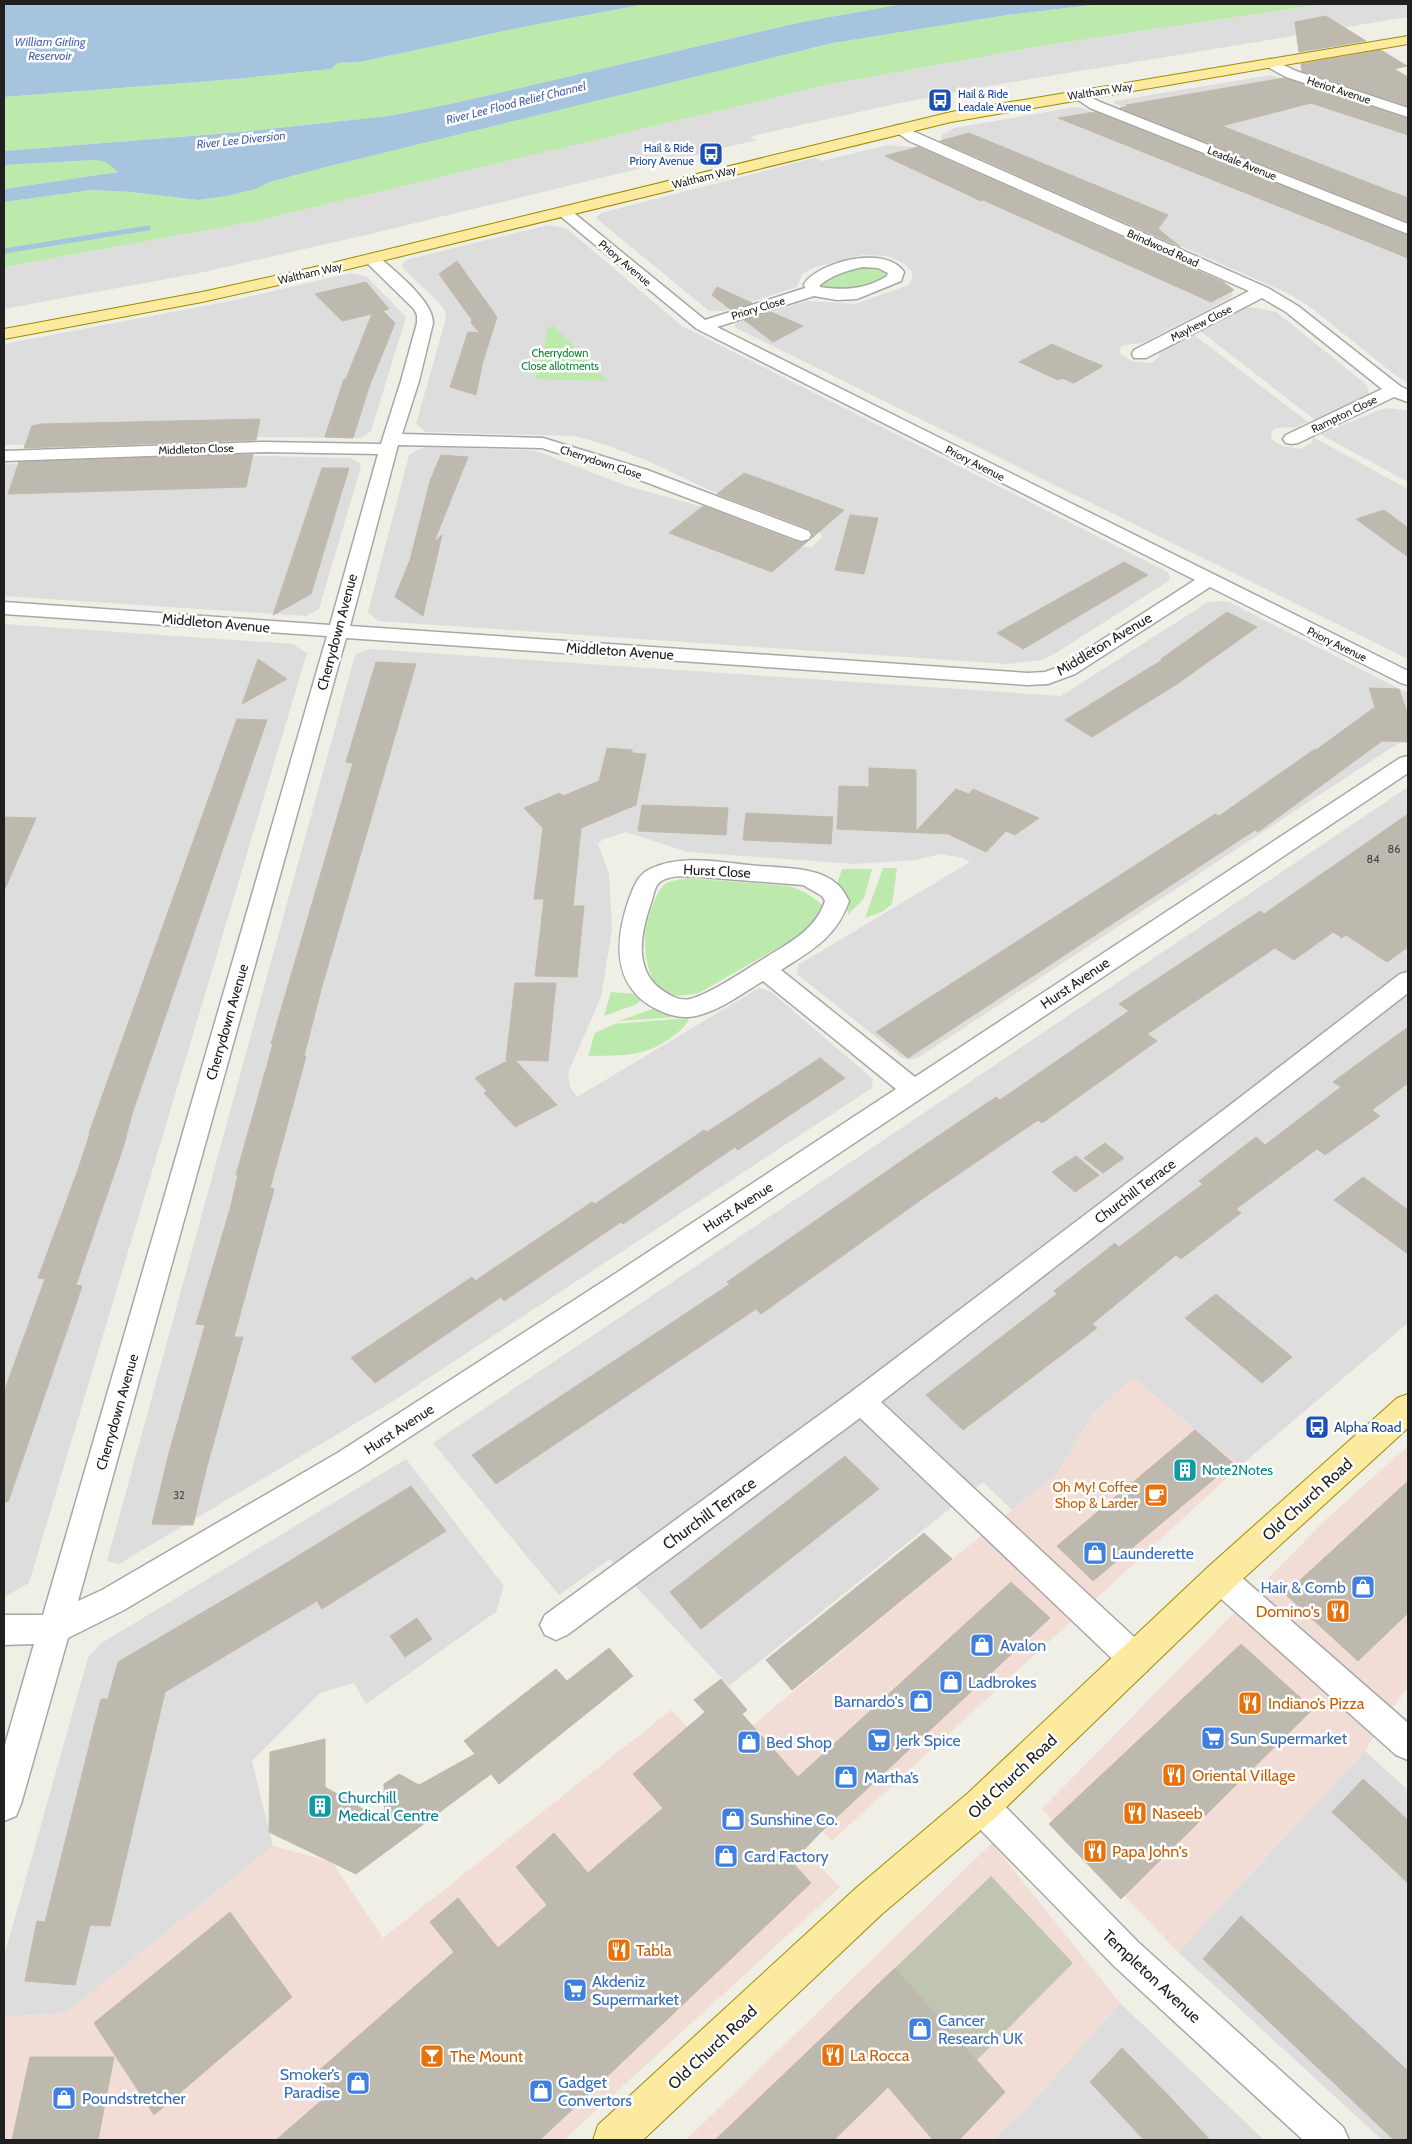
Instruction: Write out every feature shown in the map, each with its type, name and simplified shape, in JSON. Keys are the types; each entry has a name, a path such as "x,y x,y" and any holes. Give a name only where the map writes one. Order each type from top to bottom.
{"main road":[{"name":"Waltham Way","path":"4,334 202,297 420,232 768,147 987,104 1173,74 1408,30"},
{"name":"Waltham Way","path":"4,320 318,263 372,258 899,129 987,104 1078,95 1173,74 1271,63 1408,40"},
{"path":"768,147 785,157"},
{"path":"604,188 618,199"},
{"path":"499,214 513,225"},
{"path":"420,232 433,244"},
{"name":"Old Church Road","path":"613,2140 869,1900 981,1806 1220,1578 1408,1408"}],"street":[{"name":"Heriot Avenue","path":"1271,63 1291,74 1408,113"},
{"name":"Leadale Avenue","path":"1078,95 1095,106 1408,229"},
{"name":"Brindwood Road","path":"899,129 923,142 1262,292 1292,309 1401,394"},
{"name":"Priory Avenue","path":"564,212 703,326 1408,679"},
{"name":"Cherrydown Avenue","path":"4,1804 125,1385 338,632 389,444 410,381 425,323 426,315 421,307 372,258"},
{"name":"Priory Close","path":"703,326 813,292"},
{"name":"Mayhew Close","path":"1140,354 1262,292"},
{"name":"Rampton Close","path":"1292,438 1401,394"},
{"name":"Cherrydown Close","path":"389,444 543,443 640,474 802,535"},
{"name":"Middleton Close","path":"4,456 389,444"},
{"name":"Middleton Avenue","path":"4,608 1034,679 1048,678 1068,670 1208,580"},
{"name":"Hurst Avenue","path":"54,1629 112,1600 350,1461 1408,763"},
{"name":"Hurst Close","path":"689,868 808,878 830,890 837,901 828,925 815,937 764,969 700,1005 688,1008 670,1005 653,997 642,988 634,974 630,955 633,918 647,882 655,875 666,871 689,868"},
{"path":"764,969 914,1090"},
{"name":"Churchill Terrace","path":"556,1625 861,1401 1243,1109 1408,980"},
{"path":"861,1401 1136,1660"},
{"path":"1220,1578 1408,1744"},
{"path":"4,1630 54,1629"},
{"name":"Templeton Avenue","path":"981,1806 1126,1954 1330,2140"}],"shaded area":[{"path":"1323,4 1408,4 1408,17 983,87 890,105 757,135 750,137 757,140 370,234 204,272 4,309 4,267 257,221 831,84 1048,45"},
{"path":"1271,75 1408,120 1408,219 1113,103 1114,101"},
{"path":"1075,107 1082,108 1408,238 1408,383 1395,375 1309,306 1289,294 943,141 941,138 942,135 954,128"},
{"path":"887,145 913,147 1231,288 1233,295 1228,299 1143,343 1124,345 1120,348 1120,354 1131,361 1152,363 1159,357 1160,352 1193,334 1308,422 1297,427 1276,428 1272,431 1271,437 1275,442 1283,446 1300,449 1312,443 1313,437 1408,489 1408,659 736,328 734,324 807,301 855,304 908,285 912,279 912,272 906,265 897,260 886,256 863,255 815,267 802,274 797,287 723,311 709,311 597,219 601,213 814,158 822,161"},
{"path":"548,225 566,228 682,326 1168,572 1170,580 1053,655 1042,660 1007,664 378,621 368,612 409,455 425,447 539,452 627,486 733,515 777,534 784,543 792,546 812,547 822,537 819,529 793,522 707,489 646,460 575,436 426,432 416,424 446,318 445,311 438,302 403,268 402,264 409,259"},
{"path":"350,273 366,276 406,317 371,431 360,438 262,437 4,445 4,344 235,300"},
{"path":"1251,307 1276,312 1367,385 1369,395 1315,420 1200,331 1241,309"},
{"path":"1391,408 1408,411 1408,482 1320,434 1382,409"},
{"path":"269,456 349,458 360,463 361,467 319,609 306,616 4,596 4,464"},
{"path":"1208,602 1229,602 1408,693 1408,737 919,1057 911,1060 902,1058 797,974 798,965 970,862 963,858 941,854 916,860 854,864 688,852 626,832 602,840 598,844 609,874 612,929 601,997 568,1073 570,1087 577,1097 759,988 770,991 873,1079 872,1088 395,1400 119,1564 107,1561 355,655 369,649 1061,696"},
{"path":"4,624 293,644 307,653 29,1583 6,1596 4,1596"},
{"path":"1408,787 1408,1323 1240,1466 1133,1378 1094,1413 1056,1475 1012,1510 983,1482 729,1686 610,1559 559,1595 433,1443"},
{"path":"1133,1378 1240,1466 832,1841 736,1739 1056,1475 1094,1413"},
{"path":"1408,1446 1408,1688 1400,1697 1365,1751 1178,1952 1042,1809 1324,1521"},
{"path":"406,1459 504,1586 496,1612 366,1704 354,1683 320,1693 252,1761 273,1846 66,2013 4,2017 4,1956 88,1658 100,1644"},
{"path":"671,1710 840,1887 564,2140 4,2140 4,2017 66,2013 273,1846 332,1862 383,1938"},
{"path":"1365,1751 1408,1790 1408,2140 1382,2140 1178,1952"},
{"path":"992,1843 1120,2003 1023,2112 992,2140 686,2140"},
{"path":"991,1876 1073,1963 977,2060 895,1968"},
{"path":"1120,2003 1264,2140 992,2140 1023,2112"}],"green space":[{"path":"646,4 903,4 802,22 455,103 389,116 241,132 4,151 4,97 236,79 330,69 338,63 360,62 528,26"},
{"path":"1100,4 1323,4 1048,45 831,84 257,221 4,267 4,202 92,190 131,192 198,200 227,196 326,167 833,43 1007,15"},
{"path":"95,160 106,162 118,172 4,189 4,165"},
{"path":"866,267 882,269 887,276 871,285 855,289 838,290 820,287 820,283 838,274"},
{"name":"Cherrydown Close allotments","path":"554,326 607,381 535,379 548,327"},
{"path":"883,868 897,868 892,904 882,912 865,918"},
{"path":"842,869 872,869 864,898 848,915 847,905 836,887"},
{"path":"687,878 788,886 806,893 818,901 822,905 823,914 819,924 699,993 682,996 671,995 657,986 651,975 646,955 646,931 651,909 661,888 667,883"},
{"path":"611,992 636,994 642,999 637,1004 604,1016"},
{"path":"656,1008 679,1015 677,1017 618,1021"},
{"path":"689,1018 686,1025 677,1033 656,1047 635,1054 588,1056 595,1033 614,1024"}],"water":[{"name":"William Girling Reservoir","path":"4,4 646,4 528,26 360,62 338,63 331,69 236,79 4,97"},
{"path":"903,4 1100,4 1007,15 833,43 326,167 227,196 198,200 131,192 92,190 4,202 4,189 118,172 106,162 95,160 4,165 4,151 241,132 389,116 455,103 802,22"}],"building":[{"path":"1326,16 1366,41 1299,52 1295,22"},
{"path":"1381,50 1407,66 1394,69 1408,77 1408,106 1302,71 1301,64"},
{"path":"1284,78 1408,119 1408,135 1311,103 1222,126 1408,198 1408,222 1120,108 1129,106 1126,105"},
{"path":"1095,112 1408,236 1408,258 1058,118"},
{"path":"969,133 1168,215 1158,229 1181,247 940,141"},
{"path":"918,147 1223,282 1234,290 1211,302 983,200 981,201 885,156"},
{"path":"457,261 497,317 483,361 476,395 450,387 468,332 480,333 471,323 472,320 439,274"},
{"path":"366,282 389,309 383,311 395,323 369,387 353,438 325,437 344,379 346,379 372,314 342,321 315,294"},
{"path":"717,287 752,303 731,310 712,295"},
{"path":"771,312 803,326 773,342 744,320"},
{"path":"1052,344 1103,366 1074,383 1062,378 1058,380 1019,362"},
{"path":"260,419 256,440 24,448 32,426 41,424"},
{"path":"253,454 246,487 8,494 19,462"},
{"path":"441,455 468,457 434,542 442,535 423,616 395,597 410,560 430,481"},
{"path":"322,468 349,468 311,594 273,615"},
{"path":"744,473 844,510 812,538 813,534 810,529 717,494"},
{"path":"703,506 794,541 801,543 808,541 772,572 669,533"},
{"path":"1384,510 1408,528 1408,557 1356,519"},
{"path":"850,515 878,518 864,574 835,570"},
{"path":"1124,562 1148,575 1023,649 997,633"},
{"path":"1227,612 1257,627 1177,684 1092,737 1065,720 1162,660"},
{"path":"258,659 287,679 242,704"},
{"path":"376,662 416,664 321,990 304,1056 306,1056 270,1188 274,1189 234,1337 243,1337 207,1466 193,1525 152,1524 169,1453 205,1325 196,1324 230,1209 238,1175 236,1175 273,1044 271,1044 353,763 346,762"},
{"path":"1369,688 1399,689 1408,715 1408,742 1382,741 1258,832 1255,830 908,1058 876,1032 1215,814 1219,816 1316,750 1375,707"},
{"path":"237,719 267,720 132,1114 123,1148 76,1285 82,1286 74,1310 8,1502 4,1501 4,1392 45,1279 38,1278"},
{"path":"607,748 632,750 632,753 646,754 636,805 581,828 573,906 584,906 577,977 535,976 544,899 534,899 543,828 524,808 560,793 563,796 599,781"},
{"path":"869,768 916,770 916,831 956,789 969,794 973,789 1039,818 1015,835 1006,831 986,852 948,834 837,829 839,786 869,787"},
{"path":"642,805 728,808 726,835 638,831"},
{"path":"746,813 833,817 831,844 743,840"},
{"path":"1408,814 1408,947 1387,962 1346,935 1342,938 1333,932 1294,960 1275,948 1147,1034 1157,1041 1042,1123 1038,1120 925,1197 761,1314 756,1309 496,1484 472,1455 730,1284 727,1282 913,1153 996,1097 1000,1100 1129,1011 1119,1004 1260,911 1264,914"},
{"path":"4,817 36,818 4,891"},
{"path":"515,983 556,983 548,1061 515,1060 557,1105 515,1127 484,1093 487,1091 475,1078 509,1060 506,1060"},
{"path":"1408,1027 1408,1083 1372,1110 1380,1116 1325,1155 1317,1149 1236,1209 1241,1213 1181,1259 1176,1255 1092,1324 1097,1328 963,1430 926,1395 1057,1294 1054,1291 1115,1243 1119,1247 1203,1184 1199,1181 1256,1137 1265,1145 1341,1087 1333,1082"},
{"path":"820,1058 845,1078 738,1150 735,1147 623,1224 621,1222 504,1301 501,1297 375,1383 351,1358 472,1277 475,1281 592,1202 595,1204 704,1130 707,1132"},
{"path":"1105,1143 1124,1158 1103,1173 1084,1158"},
{"path":"1076,1156 1099,1175 1075,1192 1052,1172"},
{"path":"1363,1177 1408,1210 1408,1254 1334,1200"},
{"path":"1216,1294 1292,1357 1262,1383 1185,1318"},
{"path":"1195,1430 1233,1463 1093,1581 1057,1546"},
{"path":"845,1456 879,1489 701,1629 670,1592"},
{"path":"1408,1481 1408,1613 1358,1661 1285,1594"},
{"path":"411,1486 446,1531 322,1609 317,1601 165,1692 110,1926 90,1925 75,1985 25,1981 37,1921 45,1922 101,1699 108,1699 118,1662 280,1567"},
{"path":"924,1533 952,1559 792,1690 766,1660"},
{"path":"1011,1582 1050,1618 823,1830 792,1862 811,1883 540,2140 276,2140 330,2093 316,2073 454,1952 430,1922 458,1898 498,1948 547,1905 516,1867 554,1833 588,1873 663,1808 633,1774 705,1712 694,1700 721,1679 747,1710 742,1714 798,1777"},
{"path":"417,1618 432,1639 405,1657 390,1636"},
{"path":"1241,1644 1313,1709 1121,1899 1049,1824"},
{"path":"609,1648 633,1676 499,1784 491,1774 356,1874 269,1832 270,1752 325,1739 325,1787 385,1822 384,1784 399,1774 419,1785 475,1754 464,1741 556,1669 567,1681"},
{"path":"1363,1779 1408,1820 1408,1883 1332,1812"},
{"path":"230,1912 292,1997 154,2115 94,2023"},
{"path":"1241,1916 1408,2071 1408,2140 1394,2140 1203,1959"},
{"path":"895,1968 1005,2092 959,2140 933,2140 888,2087 834,2140 715,2140"},
{"path":"1122,2048 1210,2140 1144,2140 1090,2082"},
{"name":"Poundstretcher","path":"30,2057 114,2057 98,2140 12,2140"}],"waterway":[{"path":"4,251 148,228"}],"place":[{"name":"Hail & Ride Leadale Avenue","path":"940,100"},
{"name":"Hail & Ride Priory Avenue","path":"711,154"},
{"name":"Alpha Road","path":"1317,1427"},
{"name":"Note2Notes","path":"1185,1470"},
{"name":"Oh My! Coffee Shop & Larder","path":"1156,1495"},
{"name":"Launderette","path":"1095,1553"},
{"name":"Hair & Comb","path":"1363,1587"},
{"name":"Domino's","path":"1338,1611"},
{"name":"Avalon","path":"982,1645"},
{"name":"Ladbrokes","path":"951,1682"},
{"name":"Barnardo's","path":"921,1701"},
{"name":"Indiano’s Pizza","path":"1250,1703"},
{"name":"Sun Supermarket","path":"1213,1738"},
{"name":"Jerk Spice","path":"879,1740"},
{"name":"Bed Shop","path":"749,1742"},
{"name":"Oriental Village","path":"1174,1775"},
{"name":"Martha’s","path":"846,1777"},
{"name":"Churchill Medical Centre","path":"320,1806"},
{"name":"Naseeb","path":"1135,1813"},
{"name":"Sunshine Co.","path":"733,1819"},
{"name":"Papa John's","path":"1095,1851"},
{"name":"Card Factory","path":"726,1856"},
{"name":"Tabla","path":"619,1950"},
{"name":"Akdeniz Supermarket","path":"575,1990"},
{"name":"Cancer Research UK","path":"920,2029"},
{"name":"La Rocca","path":"833,2055"},
{"name":"The Mount","path":"432,2056"},
{"name":"Smoker’s Paradise","path":"358,2083"},
{"name":"Gadget Convertors","path":"541,2091"},
{"name":"Poundstretcher","path":"64,2098"}],"water label":[{"name":"River Lee Flood Relief Channel","path":"516,103"},
{"name":"River Lee Diversion","path":"241,140"}]}
